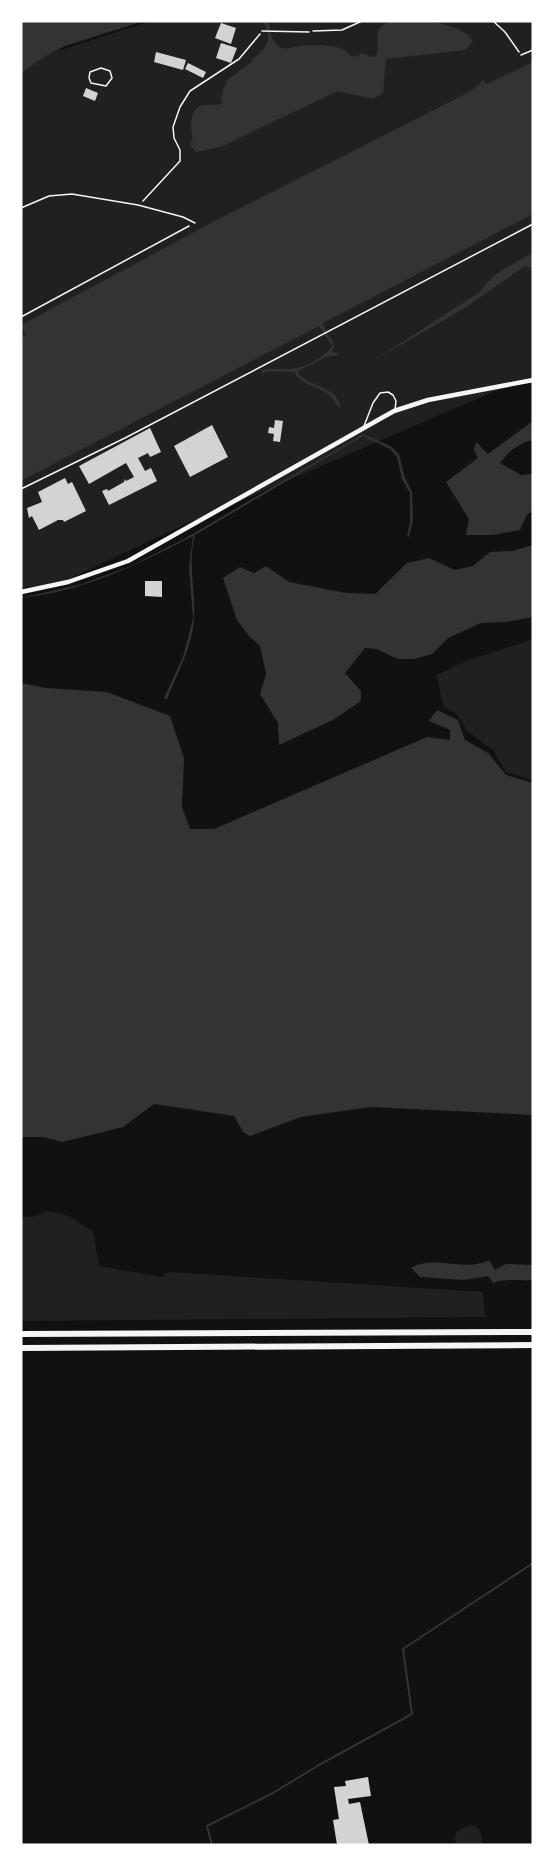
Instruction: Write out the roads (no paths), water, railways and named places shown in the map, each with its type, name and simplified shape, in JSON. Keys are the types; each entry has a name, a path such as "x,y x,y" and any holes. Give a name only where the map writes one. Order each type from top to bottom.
{"highway":[{"path":"21,1334 533,1332"},
{"path":"21,1348 533,1345"}],"street":[{"path":"21,592 68,582 128,561 394,411 428,400 533,380"}],"lane":[{"path":"263,31 309,32"},
{"path":"521,55 533,50"},
{"path":"21,208 49,196 69,194 138,205 183,217 195,223"},
{"path":"21,489 125,438 533,225"},
{"path":"364,427 373,403 380,393 388,392 393,395 396,401 394,411"}],"waterway":[{"path":"212,1845 207,1826 273,1793 412,1714 403,1649 533,1563"}]}
